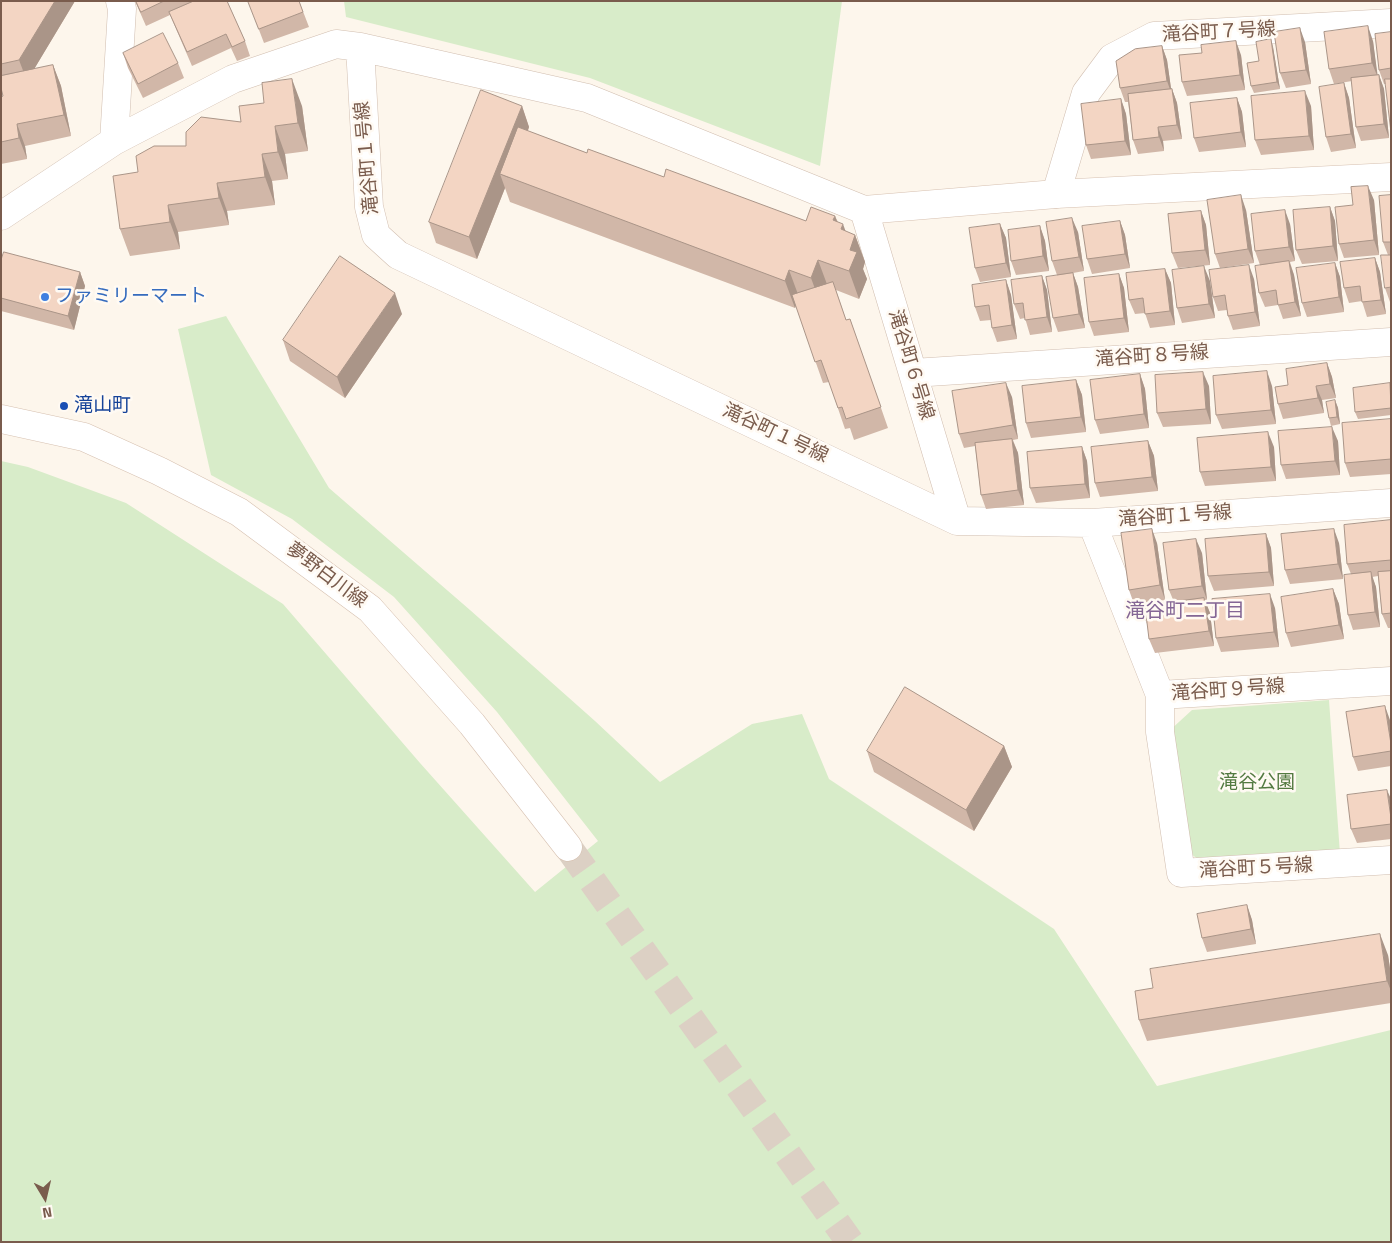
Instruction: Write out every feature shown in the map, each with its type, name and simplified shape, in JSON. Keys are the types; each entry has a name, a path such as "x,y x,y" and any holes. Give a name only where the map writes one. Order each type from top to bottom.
{"street":[{"path":"114,141 122,10 120,1"},
{"name":"滝谷町７号線","path":"1056,194 1086,93 1112,58 1154,36 1391,23"},
{"path":"1,216 114,141 233,79 336,44 360,47 587,98 864,210 1056,194 1391,177"},
{"name":"滝谷町１号線","path":"360,47 369,207 376,235 398,255 957,521 1092,523 1391,503"},
{"name":"滝谷町６号線","path":"864,210 957,521"},
{"name":"滝谷町８号線","path":"912,373 1391,342"},
{"name":"夢野白川線","path":"1,419 84,438 159,471 239,512 370,608 472,724 568,847"},
{"name":"滝谷町９号線","path":"1092,523 1160,696 1391,681"},
{"name":"滝谷町５号線","path":"1160,696 1160,732 1181,873 1391,860"}],"green space":[{"path":"344,1 842,1 820,166 590,78 346,17"},
{"path":"226,316 329,488 595,721 660,782 752,724 802,714 829,779 1054,929 1157,1086 1391,1030 1391,1242 1,1242 1,461 28,467 126,503 283,604 420,763 535,892 598,841 497,712 394,597 292,519 211,475 178,329"},
{"name":"滝谷公園","path":"1329,700 1340,854 1206,864 1186,851 1168,732 1192,710"}],"building":[{"path":"1,1 55,1 19,60 1,64"},
{"path":"136,1 164,1 141,12"},
{"path":"194,1 227,1 245,41 232,47 226,34 187,52 169,12"},
{"path":"248,1 299,1 303,12 259,29"},
{"path":"1368,26 1372,63 1329,69 1324,32"},
{"path":"1300,28 1306,70 1280,73 1274,32"},
{"path":"1391,32 1391,68 1379,70 1375,34"},
{"path":"163,33 178,63 138,84 123,53"},
{"path":"1271,39 1277,82 1251,86 1247,63 1259,61 1256,42"},
{"path":"1236,41 1240,75 1182,82 1179,55 1202,53 1201,45"},
{"path":"1162,46 1167,81 1120,88 1116,61 1135,49"},
{"path":"53,65 64,115 17,124 19,138 1,142 1,97 3,96 1,76"},
{"path":"1379,75 1384,124 1356,127 1351,78"},
{"path":"292,79 298,123 275,126 278,152 262,154 265,177 217,183 219,198 168,205 170,222 120,229 113,176 138,172 136,156 154,146 186,146 186,132 201,117 241,122 239,106 264,103 262,83"},
{"path":"1385,79 1391,79 1391,132"},
{"path":"1344,83 1351,134 1326,137 1319,87"},
{"path":"1172,89 1177,125 1158,127 1159,137 1133,140 1128,94"},
{"path":"481,90 522,106 469,237 429,222"},
{"path":"1305,91 1309,136 1255,140 1251,96"},
{"path":"1237,98 1241,132 1194,138 1190,103"},
{"path":"1121,99 1125,141 1086,145 1081,104"},
{"path":"518,127 587,153 588,149 664,177 666,169 806,221 811,207 835,216 833,220 843,224 841,229 855,235 850,250 857,252 849,271 818,260 811,278 789,270 785,281 500,174"},
{"path":"1368,186 1374,240 1339,244 1335,207 1353,205 1351,187"},
{"path":"1241,195 1248,249 1215,254 1207,200"},
{"path":"1391,195 1391,242 1383,242 1379,196"},
{"path":"1330,207 1333,246 1296,250 1293,210"},
{"path":"1285,210 1289,247 1255,251 1251,214"},
{"path":"1201,211 1205,250 1172,253 1168,214"},
{"path":"1072,218 1079,257 1052,261 1046,222"},
{"path":"1120,221 1125,254 1087,259 1082,226"},
{"path":"1000,224 1006,263 975,268 969,228"},
{"path":"1040,226 1043,256 1011,261 1008,230"},
{"path":"4,252 80,272 68,316 1,298 1,260"},
{"path":"1381,255 1391,255 1391,287 1385,288"},
{"path":"340,256 395,293 337,377 283,340"},
{"path":"1375,258 1381,300 1362,302 1360,286 1344,288 1340,262"},
{"path":"1289,261 1295,302 1278,305 1276,290 1259,293 1255,266"},
{"path":"1335,263 1339,297 1302,303 1296,268"},
{"path":"1249,265 1255,312 1228,316 1225,295 1213,297 1209,270"},
{"path":"1204,266 1209,304 1177,308 1172,270"},
{"path":"1165,269 1170,311 1145,314 1143,298 1129,300 1126,273"},
{"path":"1073,273 1079,314 1053,318 1046,277"},
{"path":"1119,274 1124,318 1089,322 1084,278"},
{"path":"1042,276 1047,317 1025,320 1023,303 1014,304 1011,280"},
{"path":"1006,280 1012,325 992,328 989,305 975,307 972,285"},
{"path":"833,282 846,320 850,319 881,407 846,419 842,407 838,408 821,360 815,362 792,295"},
{"path":"1327,363 1330,384 1316,386 1318,398 1278,404 1275,387 1288,385 1286,369"},
{"path":"1267,371 1271,410 1216,415 1213,376"},
{"path":"1203,372 1206,409 1157,413 1155,375"},
{"path":"1140,374 1144,414 1095,420 1090,380"},
{"path":"1076,380 1081,417 1026,423 1022,386"},
{"path":"1006,383 1013,425 959,434 952,391"},
{"path":"1390,383 1391,408 1355,412 1353,388"},
{"path":"1335,400 1337,417 1329,418 1326,402"},
{"path":"1391,419 1391,459 1345,463 1342,423"},
{"path":"1332,427 1335,461 1281,465 1278,431"},
{"path":"1268,432 1271,467 1200,472 1197,438"},
{"path":"1012,439 1018,490 981,495 975,443"},
{"path":"1148,441 1152,477 1095,483 1091,447"},
{"path":"1082,447 1085,484 1030,488 1027,452"},
{"path":"1391,520 1391,560 1347,564 1344,525"},
{"path":"1152,529 1160,585 1129,590 1121,533"},
{"path":"1334,529 1338,564 1285,570 1281,534"},
{"path":"1266,534 1269,572 1208,576 1205,539"},
{"path":"1196,539 1202,586 1169,590 1163,543"},
{"path":"1391,571 1391,613 1382,614 1378,572"},
{"path":"1371,572 1375,612 1348,615 1344,575"},
{"path":"1333,589 1339,625 1286,633 1281,597"},
{"path":"1270,594 1274,632 1216,638 1212,599"},
{"path":"1204,598 1209,631 1149,639 1145,606"},
{"path":"905,687 1004,746 966,810 867,751"},
{"path":"1385,706 1391,751 1353,757 1346,712"},
{"path":"1387,790 1391,824 1351,829 1347,795"},
{"path":"1247,905 1251,929 1202,938 1197,914"},
{"path":"1380,934 1387,981 1139,1020 1135,991 1153,988 1150,969"}],"tunnel":[{"path":"568,847 850,1242"}],"place":[{"name":"ファミリーマート","path":"45,297"},
{"name":"滝山町","path":"64,406"}],"district":[{"name":"滝谷町二丁目","path":"1185,612"}]}
